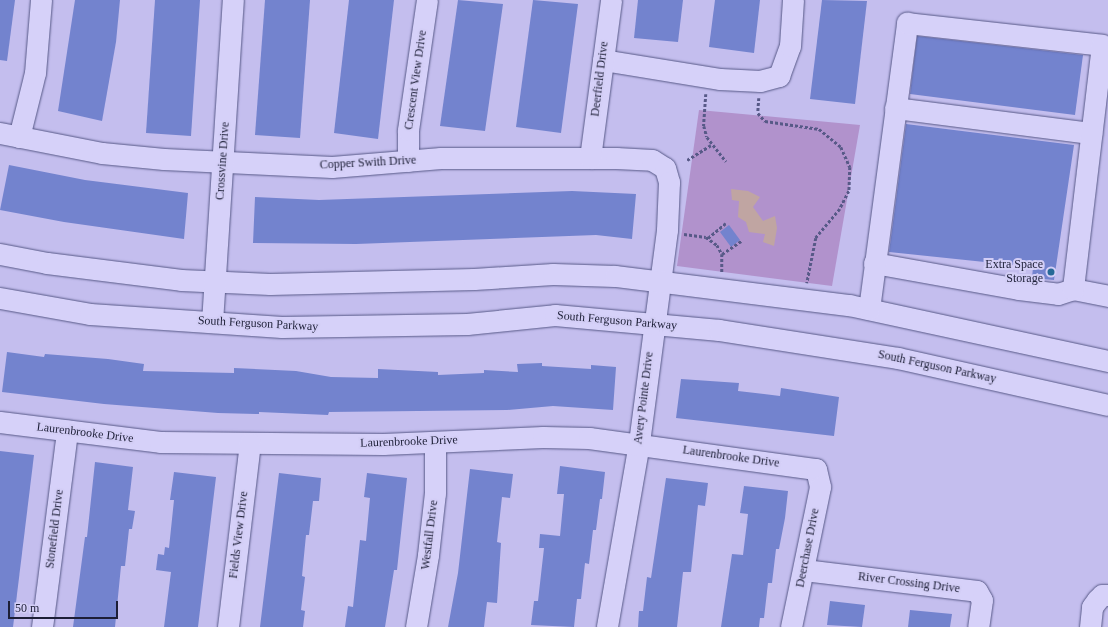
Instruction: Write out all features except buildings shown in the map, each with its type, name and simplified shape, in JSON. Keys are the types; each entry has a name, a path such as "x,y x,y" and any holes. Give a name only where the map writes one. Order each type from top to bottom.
{"street":[{"path":"10,135 35,73 41,0"},
{"name":"Crossvine Drive","path":"212,322 224,160 233,0"},
{"name":"Crescent View Drive","path":"408,161 408,130 427,0"},
{"name":"Deerfield Drive","path":"590,158 610,0"},
{"path":"603,60 720,79 760,81 779,76 790,46 793,0"},
{"path":"869,309 907,23 1102,45 1073,289"},
{"path":"896,108 1092,133"},
{"name":"Copper Swith Drive","path":"10,135 102,153 332,166 408,161 590,158 652,160 665,168"},
{"name":"Avery Pointe Drive","path":"607,627 639,443 653,324 667,230 669,182 665,168"},
{"path":"0,254 47,263 181,280 270,284 363,282 553,274 615,276 869,309 1108,361"},
{"path":"874,264 1058,294 1073,289 1108,296"},
{"name":"South Ferguson Parkway","path":"0,298 90,314 282,327 467,324 555,315 719,330 898,358 1108,405"},
{"name":"Laurenbrooke Drive","path":"0,422 160,442 383,444 543,437 590,438 639,443 816,469"},
{"name":"Stonefield Drive","path":"42,627 67,431"},
{"name":"Westfall Drive","path":"416,627 428,555 434,500 435,442"},
{"name":"Fields View Drive","path":"228,627 250,444"},
{"name":"Deerchase Drive","path":"791,627 820,487 816,469"},
{"name":"River Crossing Drive","path":"804,570 977,591 982,600 978,627"},
{"path":"1090,627 1092,607 1102,595 1108,595"}],"path":[{"path":"707,87 704,126 711,144 726,161"},
{"path":"759,93 758,113 765,121 819,129 841,147 850,167 850,185 846,199 823,228 812,249 807,285"},
{"path":"687,160 711,144"},
{"path":"708,238 726,223"},
{"path":"682,233 708,238 722,254 722,273"},
{"path":"722,254 741,241"}],"shaded area":[{"path":"699,110 860,125 832,286 677,266"},
{"path":"731,189 748,191 760,197 753,207 763,221 775,216 777,228 774,246 763,242 765,234 749,232 746,222 738,217 739,201 732,200"}],"place":[{"name":"Extra Space Storage","path":"1051,272"}]}
